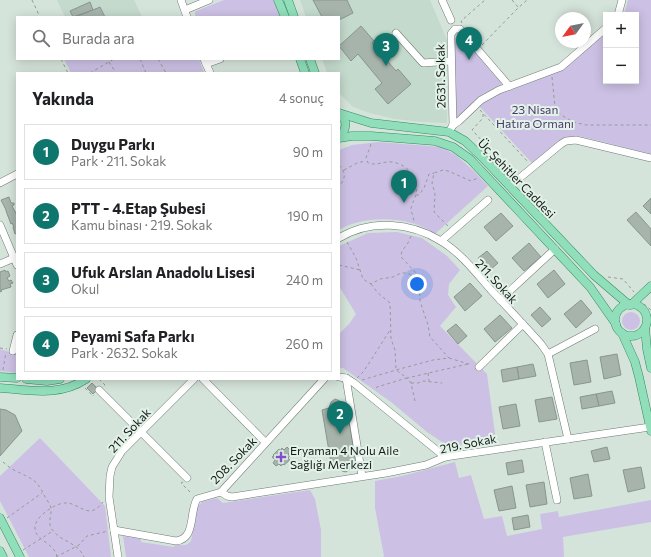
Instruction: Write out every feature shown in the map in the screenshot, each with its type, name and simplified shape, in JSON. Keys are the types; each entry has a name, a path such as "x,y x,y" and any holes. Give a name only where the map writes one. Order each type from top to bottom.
{"main road":[{"path":"278,0 285,16"},
{"path":"288,0 294,16"},
{"path":"300,60 305,72"},
{"path":"310,60 315,72"},
{"name":"Üç Şehitler Caddesi","path":"340,113 371,123 451,128 513,184 594,275 630,305"},
{"path":"340,114 346,124 344,132 340,136"},
{"name":"Üç Şehitler Caddesi","path":"340,137 371,136 435,141 453,147 470,159 590,287 616,324"},
{"path":"630,305 651,286"},
{"path":"651,368 647,349 647,318 642,309 638,306 624,306 617,314 616,324 622,333 635,362 651,429"},
{"path":"622,333 632,336 637,335 648,322"},
{"path":"1,377 16,378"},
{"path":"36,380 54,380"},
{"path":"0,388 57,391 83,381"},
{"path":"1,520 19,555"},
{"path":"0,551 3,557"}],"street":[{"path":"181,0 186,13 209,0"},
{"path":"442,0 451,20"},
{"path":"619,12 622,0"},
{"name":"2631. Sokak","path":"451,128 451,34 455,29 460,29 478,49"},
{"path":"451,128 475,105 491,94 552,71 569,61 603,31"},
{"path":"396,33 423,63 451,61"},
{"path":"478,49 509,86"},
{"path":"210,72 205,62 215,60"},
{"path":"513,184 561,144 571,140 651,158"},
{"path":"0,183 16,175"},
{"path":"441,241 488,200"},
{"name":"211. Sokak","path":"341,237 360,229 380,224 397,225 413,228 441,241 459,255 541,344 548,354 568,439"},
{"path":"0,225 16,261 0,264"},
{"path":"500,300 555,249"},
{"path":"479,366 523,324"},
{"path":"548,354 595,329"},
{"path":"10,350 16,337"},
{"path":"362,476 342,378 355,382 445,456"},
{"name":"211. Sokak","path":"118,557 110,497 110,476 112,467 122,450 193,380"},
{"path":"204,380 265,442"},
{"name":"208. Sokak","path":"197,499 221,492 323,380"},
{"path":"99,390 187,478"},
{"name":"219. Sokak","path":"221,492 232,497 426,465 445,456 651,429"},
{"path":"545,442 557,500"},
{"path":"114,530 180,540 188,534 197,499"}],"path":[{"path":"32,0 40,16"},
{"path":"461,22 485,0"},
{"path":"512,0 518,8"},
{"path":"478,49 526,0"},
{"path":"62,60 68,72"},
{"path":"92,72 112,60"},
{"path":"140,60 146,72"},
{"path":"159,60 165,72"},
{"path":"109,62 115,72"},
{"path":"552,71 555,107 565,118 586,126 651,125"},
{"path":"475,105 532,167"},
{"path":"483,114 484,118 472,130 516,178 513,184"},
{"path":"366,161 371,145 371,136"},
{"path":"344,170 357,163 366,161 374,165 395,162 407,169 416,183 416,195 411,206 414,218 413,228 410,239 401,255 405,262 417,274 419,279 420,301 428,325 430,337 449,358"},
{"path":"340,166 344,170 345,178 340,185"},
{"path":"416,195 420,194 424,188 429,174 443,170 471,181 481,177 484,174"},
{"path":"434,173 432,183 435,194 434,212 453,231"},
{"path":"341,237 356,258 363,278 390,303 391,340 395,350 396,370"},
{"path":"340,265 360,270"},
{"path":"371,284 380,279 392,277 402,273 407,273 419,279"},
{"path":"607,277 623,279 636,294"},
{"path":"642,302 651,310"},
{"path":"355,382 391,330"},
{"path":"1,377 10,350"},
{"path":"355,382 433,360 449,358 479,366"},
{"path":"369,395 377,387 407,378 468,364"},
{"path":"396,370 411,383 415,401"},
{"path":"428,373 430,382"},
{"path":"101,380 105,385"},
{"path":"83,381 93,396"},
{"path":"411,383 423,381 442,383"},
{"path":"3,462 15,471 36,481 51,509 49,521 53,531 77,546 84,557"},
{"path":"187,478 182,483 197,499"},
{"path":"1,520 43,492"},
{"path":"110,497 92,511 70,503 59,504 41,515 36,522 34,530 37,536 54,549 57,557 77,546 87,536 114,530"},
{"path":"19,555 40,538 53,531"}],"shaded area":[{"path":"57,0 134,0 142,16 65,16"},
{"path":"300,0 430,0 447,40 447,123 395,119 353,107 340,94 340,72 327,72 322,60 340,60 340,16 306,16"}],"green space":[{"path":"224,0 274,0 280,16 195,16 196,11"},
{"name":"23 Nisan Hatıra Ormanı","path":"628,0 651,0 651,154 579,136 563,139 532,163 478,105 500,91 561,71 588,48 591,48 591,46 603,36 603,84 639,84 639,12 625,12"},
{"path":"460,35 463,36 502,83 500,86 482,95 458,117 456,117 453,39"},
{"path":"64,60 199,60 204,72 70,72"},
{"path":"378,142 442,147 457,156 488,186 435,234 414,224 388,219 361,221 340,230 340,150 352,145"},
{"path":"397,232 422,238 447,256 460,270 449,284 448,295 456,307 440,326 487,374 496,441 448,446 427,432 391,402 343,368 340,368 340,333 356,314 340,288 340,246 368,233"},
{"path":"631,312 637,315 640,321 637,327 631,330 625,327 622,321 625,315"},
{"path":"0,349 16,354 16,373 0,371"},
{"path":"40,438 105,506 111,557 29,557 0,501 0,476"},
{"path":"455,462 459,478 471,475 484,519 502,516 507,536 542,529 540,514 558,511 559,517 651,500 651,522 563,537 564,557 383,557 375,508 375,481 402,476"},
{"path":"310,490 315,499 321,530 321,557 126,557 123,536 141,539 141,542 174,547 175,544 184,545 189,543 191,541 197,507 202,502 217,498 223,503"}],"building":[{"path":"313,0 347,0 353,13 340,20 340,16 321,16"},
{"path":"90,2 93,10 76,16 72,16 70,11"},
{"path":"100,7 104,16 78,16"},
{"path":"361,26 374,41 372,43 396,71 398,69 411,84 388,104 375,89 382,83 358,54 351,61 340,47 340,45"},
{"path":"9,197 11,203 14,203 12,206 16,213 15,234 14,227 12,223 11,224 1,200"},
{"path":"651,198 651,214 643,206"},
{"path":"636,212 651,229 651,246 627,220"},
{"path":"501,213 513,226 496,241 484,227"},
{"path":"529,243 541,257 524,271 512,258"},
{"path":"487,251 498,263 489,271 478,258"},
{"path":"5,270 6,272 8,271 10,276 7,278 13,283 10,284 11,287 1,290 2,291 0,292 0,272"},
{"path":"554,270 565,284 548,298 537,284"},
{"path":"470,283 482,296 465,311 454,297"},
{"path":"581,300 592,313 576,328 564,314"},
{"path":"540,307 551,319 542,327 531,315"},
{"path":"500,315 512,328 495,342 484,329"},
{"path":"456,324 467,336 458,344 447,331"},
{"path":"617,354 621,375 604,379 600,357"},
{"path":"587,360 591,382 574,385 570,363"},
{"path":"533,364 536,376 519,379 517,367"},
{"path":"517,367 519,379 503,382 501,370"},
{"path":"92,383 98,389 93,394 87,388"},
{"path":"612,391 615,403 599,406 596,394"},
{"path":"596,394 599,406 582,409 580,397"},
{"path":"552,397 557,419 539,422 535,400"},
{"path":"335,399 340,401 342,404 346,404 356,463 351,464 350,469 346,472 339,468 332,469 322,410 329,408 331,402"},
{"path":"516,404 520,426 503,429 499,407"},
{"path":"0,409 6,410 15,415 22,431 0,456"},
{"name":"Eryaman 4 Nolu Aile Sağlığı Merkezi","path":"287,447 291,451 288,454 290,456 288,458 290,460 284,465 283,464 281,466 279,464 276,466 273,463 275,460 272,457 274,456 273,455 279,449 280,451 282,448 284,450"},
{"path":"607,447 610,459 594,462 591,451"},
{"path":"522,460 524,472 508,475 506,463"},
{"path":"641,467 645,488 628,492 623,470"},
{"path":"588,474 592,496 574,499 570,478"},
{"path":"544,482 547,504 530,507 526,485"},
{"path":"512,486 516,508 499,511 494,490"},
{"path":"528,515 530,527 514,530 512,518"}],"place":[{"name":"Peyami Safa Parkı","path":"469,60"},
{"name":"Ufuk Arslan Anadolu Lisesi","path":"386,66"},
{"name":"Duygu Parkı","path":"404,203"},
{"name":"PTT - 4.Etap Şubesi","path":"340,434"},
{"name":"Eryaman 4 Nolu Aile Sağlığı Merkezi","path":"281,457"}]}
